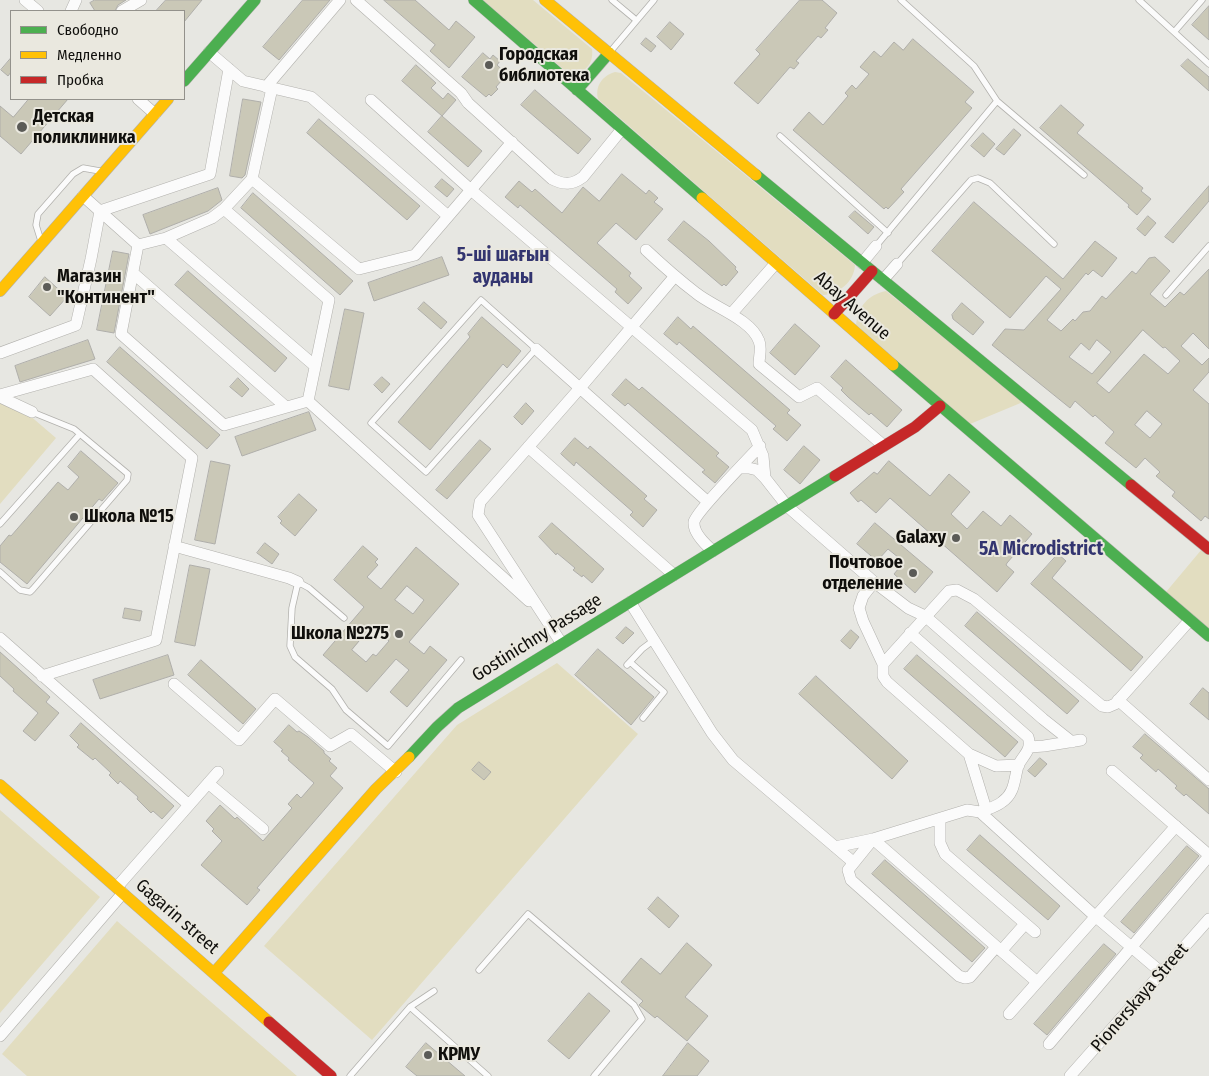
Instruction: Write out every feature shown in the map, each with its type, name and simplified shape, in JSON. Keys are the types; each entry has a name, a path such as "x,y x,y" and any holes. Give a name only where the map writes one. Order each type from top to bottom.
{"main road":[{"path":"185,80 254,0"},
{"name":"Abay Avenue","path":"474,0 940,406 1209,636"},
{"path":"545,0 1209,549"},
{"path":"576,90 609,53"},
{"path":"1,287 167,100"},
{"path":"834,314 872,271"},
{"name":"Gostinichny Passage","path":"214,973 376,789 396,772 446,718 458,708 915,427 940,406"},
{"name":"Gagarin street","path":"0,784 332,1076"}],"street":[{"path":"25,0 37,10"},
{"path":"124,10 141,0"},
{"path":"138,246 166,238 212,218 224,209 252,179 269,87 340,0"},
{"path":"356,0 461,93 468,103 552,179 561,184 577,182 583,177 622,129"},
{"path":"209,52 243,81 311,97 448,216"},
{"path":"100,211 210,174 229,69"},
{"path":"139,100 155,114"},
{"path":"371,100 471,190 752,430 760,446 765,478"},
{"path":"252,179 359,269 415,255 512,142"},
{"path":"83,196 138,246"},
{"path":"224,209 329,300 308,401"},
{"path":"0,353 76,325 100,211"},
{"path":"166,238 315,366"},
{"path":"138,246 121,334 224,425 308,401"},
{"path":"862,263 876,246"},
{"path":"646,250 675,276 714,305 732,313 753,331 760,341 759,364 799,397 817,388 884,446"},
{"path":"732,313 776,263"},
{"path":"883,280 897,264"},
{"path":"133,273 286,407"},
{"path":"562,644 478,515 480,502 675,276"},
{"path":"536,349 708,502"},
{"path":"0,396 93,369 192,458 156,640 42,676"},
{"path":"0,396 32,412"},
{"path":"308,401 539,610"},
{"path":"713,551 694,526 695,519 708,502 760,446"},
{"path":"528,447 674,575"},
{"path":"740,468 757,470 787,506 874,582 908,608 925,616 1043,719 1076,741 1030,747"},
{"path":"174,546 298,582"},
{"path":"874,582 863,596 859,608 863,622 883,664 883,676 887,682 969,754 996,766 1019,765"},
{"path":"883,664 949,592 957,590 967,594 1102,706 1108,707 1118,700 1190,620"},
{"path":"630,602 712,733 734,760 853,862"},
{"path":"835,847 873,838 966,810 983,811 1002,802 1012,792 1019,765 1030,747 1028,738 910,633"},
{"path":"0,638 189,805"},
{"path":"174,684 239,740 275,699 330,746 351,734 396,772"},
{"path":"1118,700 1209,780"},
{"path":"969,754 983,811 1096,917 1162,972"},
{"path":"1049,1044 1209,855 1112,771"},
{"path":"0,1036 218,772"},
{"path":"208,783 262,829"},
{"path":"940,819 940,843 945,854 1035,932"},
{"path":"1009,1014 1176,826"},
{"path":"873,838 848,870 851,880 959,976 970,977 1025,924"},
{"path":"873,838 1038,982"},
{"name":"Pionerskaya Street","path":"1070,1076 1209,919"}],"lane":[{"path":"612,0 636,20"},
{"path":"609,53 654,0"},
{"path":"901,0 974,66 997,101 1084,175"},
{"path":"1139,0 1209,64"},
{"path":"1175,31 1202,0"},
{"path":"876,246 997,101"},
{"path":"780,136 888,233"},
{"path":"42,243 36,225 38,214 73,174 82,168 104,172"},
{"path":"897,264 971,180 978,178 990,183 1054,244"},
{"path":"1166,295 1209,246"},
{"path":"481,300 536,349 426,472 372,423 481,300"},
{"path":"0,572 20,590 30,592 33,590 127,480 128,474 74,429 32,412"},
{"path":"0,524 80,434"},
{"path":"344,618 309,588 298,582 292,608 290,646 294,657 332,689 346,710 388,746 461,660"},
{"path":"643,718 664,692 628,663 654,640"},
{"path":"479,970 528,914 634,1005 642,1019 594,1076"},
{"path":"350,1076 410,1007 434,991"},
{"path":"410,1007 488,1076"}],"shaded area":[{"path":"483,0 533,0 592,49 590,64 579,72 569,74"},
{"path":"615,72 621,73 855,265 849,282 840,290 823,295 598,99 597,94 600,82 606,76"},
{"path":"886,291 1023,402 970,424 856,325 859,312 865,302 874,295"},
{"path":"0,390 56,438 0,504"},
{"path":"1202,549 1209,555 1209,629 1166,592"},
{"path":"557,663 638,734 372,1040 264,946 457,725"},
{"path":"0,810 100,897 0,1013"},
{"path":"117,921 297,1076 27,1076 2,1054"}],"building":[{"path":"95,0 126,0 118,5 116,10 94,10 90,3"},
{"path":"166,0 202,0 185,21 185,10 157,10"},
{"path":"303,0 330,0 279,60 263,47"},
{"path":"384,0 415,0 449,30 456,21 475,37 449,68 430,51 435,45"},
{"path":"800,0 822,0 837,13 825,28 828,30 821,38 818,36 796,61 799,63 794,69 790,67 758,104 734,83 760,54 756,50"},
{"path":"1209,6 1209,40 1192,25"},
{"path":"670,22 684,34 671,50 657,37"},
{"path":"646,38 656,46 651,52 641,44"},
{"path":"913,39 974,92 965,102 972,108 901,189 904,192 888,209 886,207 884,209 793,130 809,112 823,125 848,96 845,93 852,85 856,89 869,74 860,67 874,51 881,57 894,42 903,50"},
{"path":"483,53 490,59 493,55 500,61 497,65 507,74 496,87 498,89 491,96 489,94 486,97 462,77"},
{"path":"10,59 10,73 8,76 1,70"},
{"path":"1188,59 1209,77 1209,91 1181,66"},
{"path":"416,65 436,83 431,88 443,99 448,93 456,100 442,116 402,81"},
{"path":"535,90 591,139 578,154 521,105"},
{"path":"243,99 261,102 245,175 242,178 230,176"},
{"name":"Детская поликлиника","path":"28,100 67,100 21,154 0,136 0,106 13,117"},
{"path":"1061,105 1084,125 1077,133 1143,188 1141,191 1151,199 1137,215 1128,207 1129,205 1040,128"},
{"path":"442,116 482,151 468,167 428,132"},
{"path":"319,119 420,206 407,220 307,133"},
{"path":"1014,129 1021,135 1004,155 996,149"},
{"path":"983,133 995,144 984,157 971,146"},
{"path":"622,174 646,194 649,190 658,198 654,202 663,209 636,240 616,223 597,243 631,273 629,276 642,288 628,304 615,292 617,289 520,205 518,208 505,197 519,181 532,192 535,189 562,213 583,187 599,201"},
{"path":"442,179 454,189 447,197 435,187"},
{"path":"1209,186 1209,201 1173,243 1165,237"},
{"path":"218,188 222,200 208,211 150,234 143,215"},
{"path":"253,193 353,281 340,295 241,208"},
{"path":"974,202 1063,279 1095,241 1117,258 1102,277 1093,270 1088,275 1086,273 1047,320 1061,331 1073,319 1075,321 1083,312 1090,311 1102,296 1106,299 1132,271 1136,274 1149,258 1155,257 1170,271 1150,294 1165,307 1180,292 1184,295 1209,269 1209,349 1193,333 1181,346 1202,365 1209,358 1209,372 1193,390 1209,404 1209,519 1205,516 1201,521 1172,496 1175,492 1156,476 1160,472 1145,458 1136,468 1105,443 1114,432 1095,415 1093,417 1075,401 1070,408 992,345 1005,329 1024,330 1061,289 1046,276 1010,318 932,251","holes":["1143,330 1180,361 1168,374 1144,354 1109,393 1097,383","1097,340 1111,352 1092,374 1069,357 1081,343 1089,350","1147,411 1162,424 1150,438 1135,425"]},
{"path":"855,211 874,227 868,234 849,217"},
{"path":"1148,216 1156,223 1145,236 1137,229"},
{"path":"684,221 709,241 736,267 735,269 738,272 726,286 724,284 722,286 668,240"},
{"path":"113,251 129,254 114,333 97,330"},
{"path":"442,257 449,275 374,301 368,283"},
{"path":"188,271 287,358 275,372 175,285"},
{"name":"Магазин \"Континент\"","path":"45,277 67,297 50,316 29,297"},
{"path":"424,302 447,322 441,329 418,309"},
{"path":"962,303 984,322 973,335 953,319 952,315"},
{"path":"345,309 364,313 349,390 329,386"},
{"path":"482,317 521,351 507,368 503,364 430,450 398,422 470,337 468,334"},
{"path":"678,317 691,329 693,326 790,410 787,413 801,425 787,441 773,429 776,426 679,342 677,345 664,334"},
{"path":"795,324 820,346 795,375 770,353"},
{"path":"88,340 95,359 20,382 15,366"},
{"path":"120,347 220,435 207,449 107,362"},
{"path":"846,360 902,410 887,427 848,397 841,390 843,388 831,377"},
{"path":"382,377 390,384 382,393 374,385"},
{"path":"238,378 249,389 242,397 230,387"},
{"path":"626,379 639,390 642,387 719,453 716,456 729,467 715,483 702,472 705,470 628,403 625,406 612,395"},
{"path":"526,403 534,411 522,425 514,417"},
{"path":"309,412 316,430 242,456 235,437"},
{"path":"575,438 588,449 590,446 647,496 644,499 657,510 643,527 630,515 633,512 576,462 574,466 561,454"},
{"path":"480,440 491,449 447,499 436,490"},
{"path":"804,446 820,460 800,484 784,470"},
{"name":"Школа №15","path":"81,451 118,483 102,501 99,499 27,584 0,562 0,546 58,482 68,490 79,477 68,467"},
{"path":"211,461 230,465 215,544 195,540"},
{"path":"889,461 930,496 949,474 970,492 951,514 967,529 983,511 1001,526 1010,515 1032,534 1007,563 1006,565 1014,572 997,592 890,498 876,513 861,500 858,502 850,493 874,472 877,474"},
{"path":"299,494 317,510 295,536 280,523 282,521 278,517"},
{"path":"552,523 604,569 592,583 583,575 582,577 573,570 575,568 557,553 556,555 539,537"},
{"path":"875,523 933,572 915,593 894,574 904,562 888,549 877,561 857,544"},
{"path":"265,543 279,554 272,564 257,553"},
{"name":"Школа №275","path":"363,546 378,559 375,562 378,565 367,577 381,589 416,547 459,584 409,642 424,654 430,646 447,660 407,707 390,692 409,670 396,659 367,692 323,655 364,607 334,580","holes":["407,586 424,600 413,614 395,600","372,626 389,641 376,656 373,654 366,662 352,650"]},
{"path":"1058,554 1066,561 1052,578 1143,657 1131,671 1031,584"},
{"path":"190,565 210,569 195,646 175,642"},
{"path":"125,608 142,611 140,621 123,618"},
{"path":"977,612 1079,701 1067,714 965,626"},
{"path":"626,627 634,633 623,644 616,638"},
{"path":"851,630 859,637 850,649 841,641"},
{"path":"598,649 654,697 631,725 575,675"},
{"path":"0,652 50,697 46,702 59,713 35,741 23,731 38,713 13,691 14,689 0,676"},
{"path":"168,655 174,675 100,699 93,680"},
{"path":"917,655 1018,742 1005,757 904,669"},
{"path":"201,660 256,709 243,724 188,675"},
{"path":"816,676 908,761 892,779 799,694"},
{"path":"1203,688 1209,693 1209,720 1190,704"},
{"path":"81,723 174,806 162,819 153,811 151,813 137,799 138,797 120,781 118,784 109,775 111,773 95,758 93,760 77,747 79,745 70,736"},
{"path":"289,725 297,732 299,731 308,737 331,759 329,761 337,768 330,776 343,788 257,888 260,890 247,905 201,865 222,841 212,831 214,829 206,821 220,805 235,819 237,817 263,841 292,808 288,804 297,794 301,798 314,783 288,760 289,758 281,751 283,750 274,742"},
{"path":"1145,734 1209,789 1209,814 1186,794 1184,796 1175,788 1177,786 1158,769 1156,772 1140,758 1143,755 1133,747"},
{"path":"1040,758 1047,764 1035,777 1028,771"},
{"path":"479,762 491,772 484,780 472,770"},
{"path":"980,835 1060,906 1048,920 967,850"},
{"path":"1187,846 1199,856 1134,933 1121,922"},
{"path":"885,860 985,948 972,962 872,874"},
{"path":"658,897 679,916 669,928 648,909"},
{"path":"687,943 712,965 685,997 708,1016 687,1041 657,1016 655,1018 639,1005 643,1001 621,982 641,958 660,974"},
{"path":"1104,944 1116,954 1047,1035 1034,1024"},
{"path":"589,993 610,1011 569,1059 548,1041"},
{"name":"КРМУ","path":"426,1043 465,1076 417,1076 406,1067"},
{"path":"688,1043 709,1061 697,1076 663,1076"}],"traffic: fast":[{"path":"185,80 255,0"},
{"path":"474,0 702,198"},
{"path":"577,90 609,53"},
{"path":"756,175 1131,485"},
{"path":"893,365 1209,636"},
{"path":"409,757 458,708 835,476"}],"traffic: slow":[{"path":"545,0 756,175"},
{"path":"0,291 167,100"},
{"path":"702,198 893,365"},
{"path":"214,973 376,789 409,757"},
{"path":"0,785 269,1022"}],"traffic: jam":[{"path":"834,314 872,271"},
{"path":"835,476 915,427 940,406"},
{"path":"1131,485 1209,549"},
{"path":"269,1022 331,1076"}],"place":[{"name":"Городская библиотека","path":"489,65"},
{"name":"Детская поликлиника","path":"22,127"},
{"name":"Магазин \"Континент\"","path":"47,287"},
{"name":"Школа №15","path":"74,517"},
{"name":"Galaxy","path":"956,538"},
{"name":"Почтовое отделение","path":"913,573"},
{"name":"Школа №275","path":"399,634"},
{"name":"КРМУ","path":"428,1055"}],"district":[{"name":"5-ші шағын ауданы","path":"503,267"},
{"name":"5A Microdistrict","path":"1041,550"}]}
